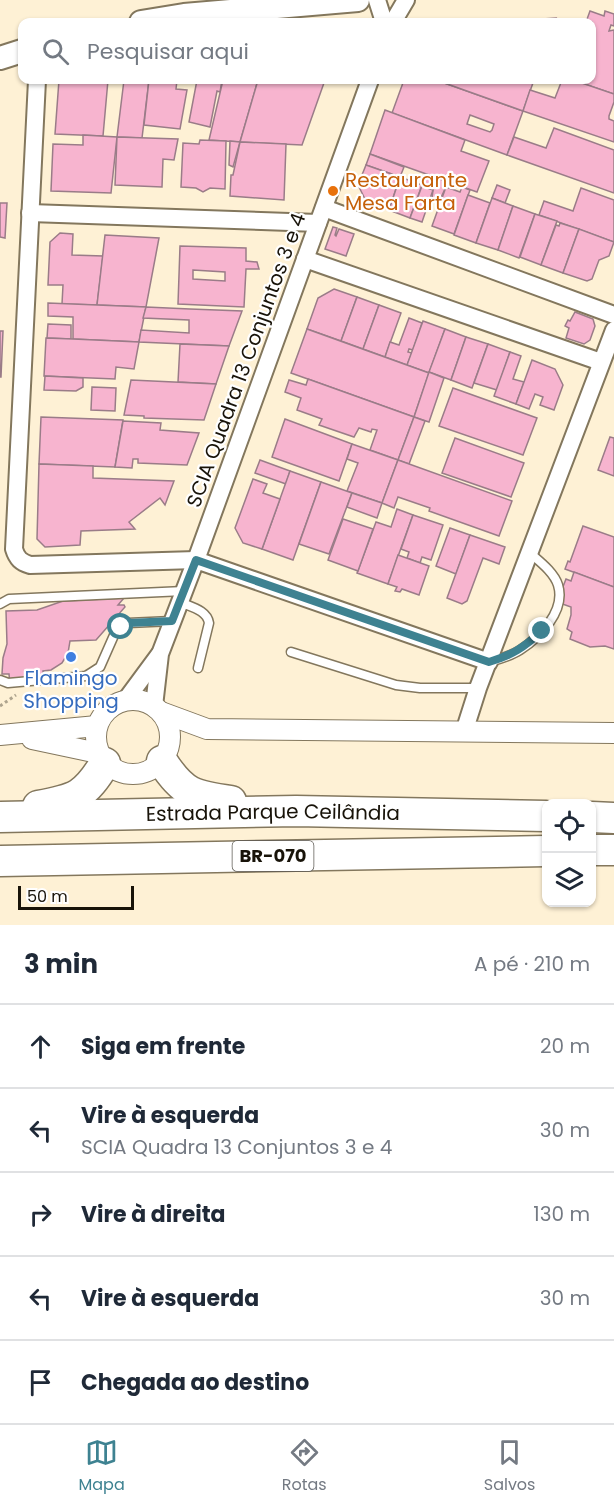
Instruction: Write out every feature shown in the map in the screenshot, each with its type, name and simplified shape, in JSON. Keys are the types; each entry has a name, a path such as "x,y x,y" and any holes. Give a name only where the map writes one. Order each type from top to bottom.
{"highway":[{"path":"165,756 171,776 184,788 198,796 296,811"},
{"path":"0,812 64,801 81,794 92,784 102,758"},
{"name":"Estrada Parque Ceilândia","path":"0,817 296,811 542,816"},
{"path":"596,817 614,818"},
{"path":"596,850 614,850"},
{"name":"Estrada Parque Ceilândia","path":"0,861 542,851"}],"main road":[{"path":"166,18 358,0"}],"street":[{"path":"377,0 383,18"},
{"path":"395,18 406,0"},
{"path":"37,84 14,549 16,557 30,565 196,560 489,662"},
{"name":"SCIA Quadra 13 Conjuntos 3 e 4","path":"125,701 160,654 369,84"},
{"path":"30,213 321,216 614,315"},
{"path":"305,259 601,362"},
{"path":"464,732 478,688 614,330"},
{"name":"SCIA Quadra 13 Conjuntos 3 e 4","path":"158,709 160,654"},
{"path":"102,758 95,739 97,726 113,705 135,700 207,729 614,733"},
{"path":"158,709 170,731 171,738 165,756"},
{"path":"6,735 97,726"},
{"path":"6,735 102,758 118,772 134,775 149,771 165,756 207,729"}],"lane":[{"path":"489,662 521,650 542,631 554,615 559,603 558,584 551,573 530,553"},
{"path":"0,604 9,599 182,596 208,617 209,623 198,668"},
{"path":"0,680 8,683 93,674 100,667 115,633 121,627 128,623 172,621"},
{"path":"291,652 396,685 420,688 478,688"}],"building":[{"path":"590,11 604,16 605,11 614,14 614,26 611,25 609,31 614,30 614,94 585,84 596,84 596,18 587,18"},
{"path":"59,84 108,84 103,136 55,134"},
{"path":"124,84 149,84 142,138 117,137"},
{"path":"149,84 177,84 176,89 187,90 180,129 144,125"},
{"path":"196,84 221,84 220,92 217,91 210,127 189,122"},
{"path":"222,84 257,84 240,142 209,140"},
{"path":"257,84 324,84 302,145 240,142"},
{"path":"403,84 447,84 523,111 507,155 392,113","holes":["470,115 494,124 490,132 467,124"]},
{"path":"447,84 533,84 523,111"},
{"path":"560,84 585,84 614,94 609,119 614,121 614,142 523,111 530,90 555,98"},
{"path":"385,110 465,140 461,151 489,161 477,192 370,154"},
{"path":"554,128 614,150 614,193 507,155 514,137 546,148"},
{"path":"83,135 117,137 111,193 51,191 53,144 83,145"},
{"path":"117,137 178,139 174,160 163,159 162,187 115,185"},
{"path":"200,140 226,141 225,189 210,188 203,192 196,188 181,187 183,143 199,144"},
{"path":"230,141 240,142 233,167 229,165"},
{"path":"240,142 286,144 284,200 230,196 231,175 233,175"},
{"path":"370,154 404,167 400,177 366,165"},
{"path":"366,165 400,177 389,210 367,203 358,185"},
{"path":"426,174 448,182 440,200 432,198 433,190 422,186"},
{"path":"400,177 422,185 410,218 389,210"},
{"path":"497,185 510,190 505,203 492,198"},
{"path":"422,186 433,190 422,222 410,218"},
{"path":"446,187 460,192 462,187 470,190 454,234 432,226"},
{"path":"581,188 614,200 614,242 539,215 544,201 573,211"},
{"path":"468,195 490,203 476,243 454,235"},
{"path":"492,198 513,206 498,250 476,243"},
{"path":"0,203 7,203 5,238 0,237"},
{"path":"513,206 535,214 519,258 498,250"},
{"path":"535,214 557,221 541,265 520,257"},
{"path":"560,223 579,229 563,273 541,265 556,225 559,226"},
{"path":"333,227 337,228 336,236 339,229 354,234 346,256 325,249"},
{"path":"579,229 614,242 609,256 599,260 592,279 587,281 563,273"},
{"path":"60,233 73,234 72,255 103,256 97,305 62,304 63,285 48,285 50,242"},
{"path":"105,235 159,238 146,307 97,305"},
{"path":"180,246 246,248 246,261 257,262 259,269 246,269 244,307 178,304","holes":["193,270 225,272 225,281 193,279"]},
{"path":"334,289 357,297 341,341 307,329 318,298"},
{"path":"357,297 379,305 363,349 341,341"},
{"path":"48,303 146,307 139,342 73,339 73,317 48,316"},
{"path":"379,305 401,313 385,357 363,349"},
{"path":"146,307 242,311 229,346 139,342 141,330 189,333 189,320 143,318"},
{"path":"575,312 593,319 595,326 590,340 584,344 566,338 569,328 565,326"},
{"path":"409,318 422,323 413,350 409,349 408,352 412,353 407,365 385,357 390,342 399,345"},
{"path":"423,321 445,329 429,373 407,365"},
{"path":"48,324 71,325 71,339 47,338"},
{"path":"307,329 429,373 414,417 291,373"},
{"path":"445,329 466,337 451,380 429,372"},
{"path":"0,331 3,331 1,377 0,377"},
{"path":"466,337 488,344 472,388 451,380"},
{"path":"46,338 139,342 134,369 116,367 115,379 44,376"},
{"path":"180,344 229,346 216,384 178,382"},
{"path":"488,344 510,352 497,390 474,383"},
{"path":"510,352 521,356 513,379 524,382 516,404 494,396"},
{"path":"532,360 555,369 563,385 554,410 540,405 543,397 535,394 529,409 516,404"},
{"path":"429,372 444,378 429,422 414,417"},
{"path":"45,376 83,378 83,387 76,391 44,390"},
{"path":"308,379 414,417 398,460 370,450 377,430 372,429 371,432 359,428 354,437 319,425 322,419 297,410 301,398 285,392 289,380 306,385"},
{"path":"131,380 216,384 204,420 144,418 144,416 124,415"},
{"path":"92,387 116,388 115,411 91,410"},
{"path":"453,388 537,418 523,455 439,426"},
{"path":"41,417 123,420 115,467 39,464"},
{"path":"414,417 425,421 409,464 398,460"},
{"path":"285,419 352,444 339,481 272,457"},
{"path":"123,421 161,423 160,430 199,433 187,465 138,463 138,459 133,459 132,468 115,467"},
{"path":"610,437 614,438 614,476 598,470"},
{"path":"455,438 524,463 511,497 442,473"},
{"path":"352,444 398,460 382,503 347,491 358,463 347,459"},
{"path":"260,460 290,471 286,484 255,473"},
{"path":"398,460 512,501 499,536 429,511 430,508 398,497 394,508 382,503"},
{"path":"39,464 93,466 93,478 174,481 165,505 160,498 129,522 135,529 81,531 80,545 45,547 37,539"},
{"path":"290,471 321,482 293,560 262,549"},
{"path":"253,479 267,484 263,493 280,499 262,549 243,543 235,528"},
{"path":"321,482 352,493 329,554 299,544"},
{"path":"352,493 382,503 377,518 347,507"},
{"path":"397,509 413,515 388,584 357,573 376,522 391,527"},
{"path":"413,515 443,525 431,560 422,557 420,563 407,558 409,552 401,549"},
{"path":"343,519 373,529 358,571 328,560"},
{"path":"583,526 614,537 614,587 565,569 568,561 570,562"},
{"path":"450,528 470,535 456,574 436,566"},
{"path":"470,535 505,547 499,564 483,558 467,601 462,604 447,598"},
{"path":"398,555 429,566 419,595 402,589 400,592 395,591 397,587 388,584"},
{"path":"574,572 614,587 614,649 605,646 590,647 570,639 572,632 567,629 571,607 557,602 566,579 571,581"},
{"path":"124,598 118,605 125,607 96,640 70,641 68,653 62,663 51,670 43,671 43,684 10,685 9,674 2,674 7,644 6,611 37,610 63,601"}],"place":[{"name":"Restaurante Mesa Farta","path":"333,191"},
{"name":"Flamingo Shopping","path":"71,657"}],"route":[{"path":"121,627 128,623 172,621 196,560 489,662 521,650 542,631"}]}
